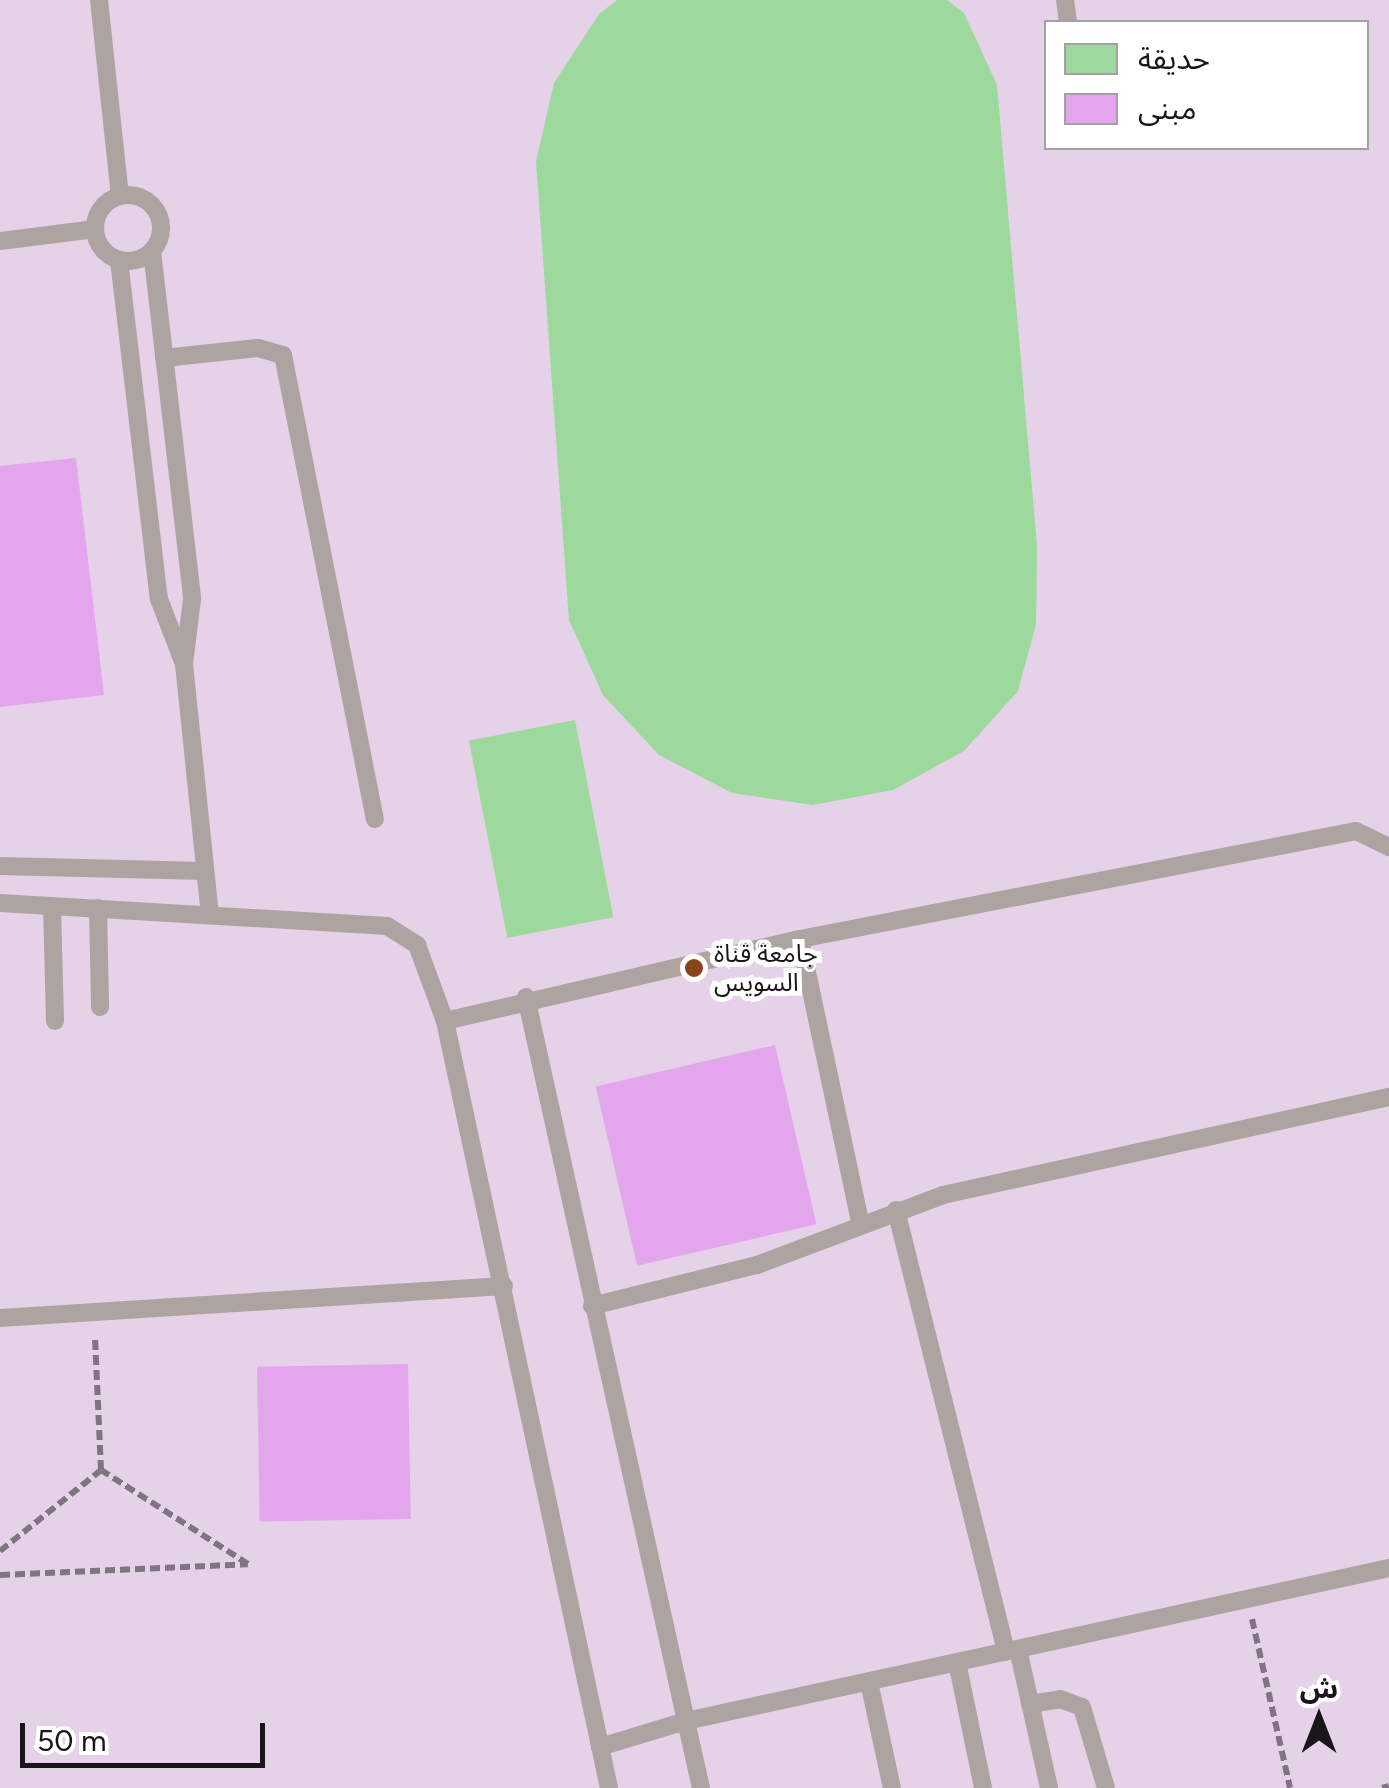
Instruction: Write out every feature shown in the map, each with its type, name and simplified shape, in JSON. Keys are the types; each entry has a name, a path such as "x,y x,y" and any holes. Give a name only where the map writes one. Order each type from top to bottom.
{"lane":[{"path":"98,0 120,196"},
{"path":"184,664 159,599 119,260 98,242 95,229 106,202 120,196 137,196 160,219 152,251 192,599 184,664 210,916"},
{"path":"0,241 95,229"},
{"path":"119,260 152,251"},
{"path":"164,358 258,348 283,356 375,819"},
{"path":"445,1021 526,998 800,939 1356,831 1389,847"},
{"path":"0,866 205,871"},
{"path":"0,903 399,928 417,945 445,1021 609,1788"},
{"path":"52,906 56,1021"},
{"path":"98,908 100,1007"},
{"path":"800,939 861,1226"},
{"path":"526,998 701,1788"},
{"path":"592,1306 756,1265 896,1210 1389,1097"},
{"path":"896,1210 1050,1788"},
{"path":"0,1318 504,1286"},
{"path":"600,1747 686,1721 1389,1568"},
{"path":"957,1662 983,1788"},
{"path":"869,1682 892,1788"},
{"path":"1030,1704 1060,1699 1082,1707 1106,1788"}],"path":[{"path":"94,1312 101,1470"},
{"path":"0,1552 101,1470"},
{"path":"0,1574 248,1564 101,1470"},
{"path":"1248,1598 1290,1788"}],"shaded area":[{"name":"جامعة قناة السويس","path":"0,0 1389,0 1389,1788 0,1788"}],"green space":[{"path":"617,0 947,0 964,13 997,85 1037,546 1036,624 1018,691 964,751 893,790 813,805 732,793 659,755 603,695 569,620 536,161 554,83 599,14"},
{"path":"575,720 613,917 507,938 469,741"}],"building":[{"path":"76,458 104,695 0,707 0,466"},
{"path":"775,1045 816,1224 637,1266 596,1086"},
{"path":"408,1364 411,1519 260,1522 257,1367"}],"place":[{"name":"جامعة قناة السويس","path":"694,968"}]}
